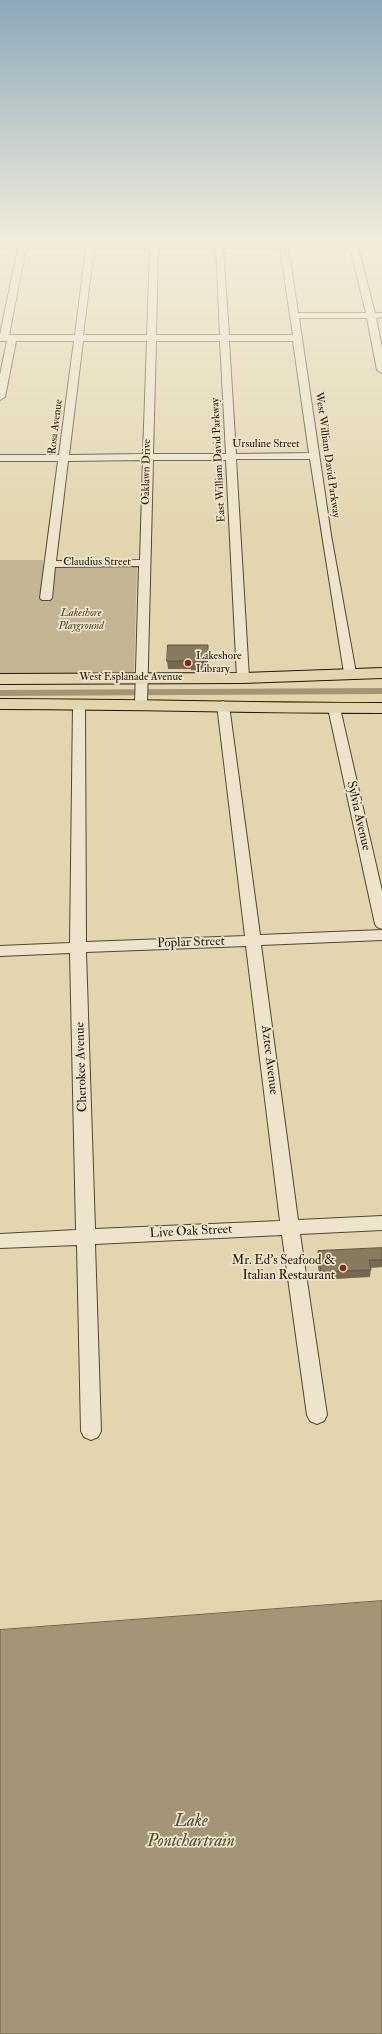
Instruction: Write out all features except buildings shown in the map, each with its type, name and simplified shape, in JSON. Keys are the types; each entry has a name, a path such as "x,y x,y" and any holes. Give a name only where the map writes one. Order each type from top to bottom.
{"main road":[{"name":"West Esplanade Avenue","path":"0,680 141,682 382,673"},
{"name":"West Esplanade Avenue","path":"0,704 79,704 141,701 223,705 382,708"}],"street":[{"name":"Rosa Avenue","path":"46,598 79,335"},
{"name":"Oaklawn Drive","path":"141,701 151,335"},
{"name":"East William David Parkway","path":"224,335 243,678"},
{"name":"West William David Parkway","path":"298,335 326,535 350,673"},
{"path":"375,335 382,370"},
{"path":"0,398 5,338 298,338"},
{"name":"Ursuline Street","path":"0,458 315,456"},
{"name":"Claudius Street","path":"49,566 145,563"},
{"name":"Cherokee Avenue","path":"79,704 78,948 87,1237 91,1431"},
{"name":"Aztec Avenue","path":"223,705 290,1227 317,1415"},
{"name":"Sylvia Avenue","path":"334,708 382,924"},
{"name":"Poplar Street","path":"0,951 382,935"},
{"name":"Live Oak Street","path":"0,1241 382,1223"}],"green space":[{"name":"Lakeshore Playground","path":"0,560 43,560 43,566 137,566 134,673 0,674"}],"water":[{"name":"Lake Pontchartrain","path":"382,1601 382,2034 0,2034 0,1630"}],"waterway":[{"path":"0,693 382,691"}],"place":[{"name":"Lakeshore Library","path":"188,663"},
{"name":"Mr. Ed's Seafood & Italian Restaurant","path":"343,1268"}]}
